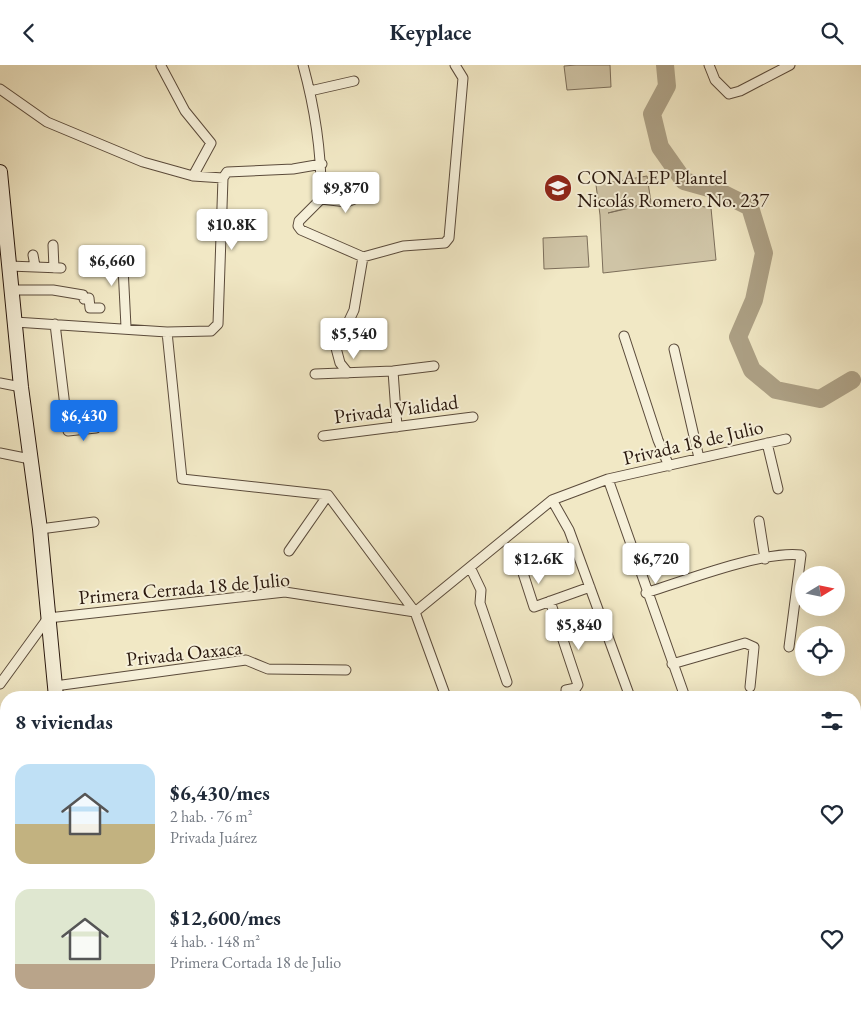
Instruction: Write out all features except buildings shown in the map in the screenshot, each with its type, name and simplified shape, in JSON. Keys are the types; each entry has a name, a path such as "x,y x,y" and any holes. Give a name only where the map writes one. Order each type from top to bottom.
{"main road":[{"path":"0,172 21,387 40,529 56,691"}],"street":[{"path":"304,65 322,164 321,199 299,221 298,226 301,230 363,257 403,246 445,243 449,238 463,79 455,65"},
{"path":"709,65 714,80 729,94 740,91 790,65"},
{"path":"161,66 185,111 211,143 193,176"},
{"path":"310,91 354,81"},
{"path":"0,89 47,122 143,162 193,176 223,178"},
{"path":"15,321 126,327 167,332 211,331 218,324 223,178 227,173 294,169 322,164"},
{"path":"321,199 347,202 367,195"},
{"path":"9,265 57,268 53,245"},
{"path":"33,255 35,266"},
{"path":"348,373 340,363 336,349 354,310 363,257"},
{"path":"126,327 123,267 131,259"},
{"path":"12,290 53,290 83,295 84,299 89,298 90,308 100,308"},
{"path":"55,324 68,431 96,428"},
{"path":"167,332 182,479 328,495 415,613 444,691"},
{"path":"624,336 658,440 669,466"},
{"path":"674,349 699,458"},
{"name":"Privada Vialidad","path":"315,374 393,371 434,366"},
{"path":"393,371 397,427"},
{"path":"0,383 21,387"},
{"name":"Privada Vialidad","path":"323,436 473,417"},
{"name":"Privada 18 de Julio","path":"608,479 786,439"},
{"path":"767,443 778,489"},
{"path":"0,453 30,459"},
{"path":"415,613 552,500 608,479 646,593 683,691"},
{"path":"289,551 328,495"},
{"path":"552,500 569,530 628,691"},
{"path":"759,521 765,559"},
{"path":"40,529 94,522"},
{"path":"646,593 737,565 790,554 801,555 789,647"},
{"path":"470,567 481,590 480,603 507,682"},
{"path":"522,570 534,607 590,587"},
{"name":"Primera Cerrada 18 de Julio","path":"48,619 285,592 415,613"},
{"path":"550,601 578,685 576,688 566,691"},
{"path":"0,684 48,619"},
{"path":"672,664 745,643 754,647 750,687"},
{"name":"Privada Oaxaca","path":"62,691 246,660 268,669 346,670"}],"shaded area":[{"path":"610,65 611,87 567,90 564,66"},
{"path":"647,176 651,202 608,213 666,200 711,208 716,260 603,273 600,215 596,185"},
{"path":"587,236 589,267 544,269 543,238"}],"waterway":[{"path":"665,65 667,86 652,114 660,147 684,181 716,190 750,207 764,253 754,300 738,337 752,370 776,390 820,399 852,380"}],"place":[{"name":"CONALEP Plantel Nicolás Romero No. 237","path":"558,188"}]}
